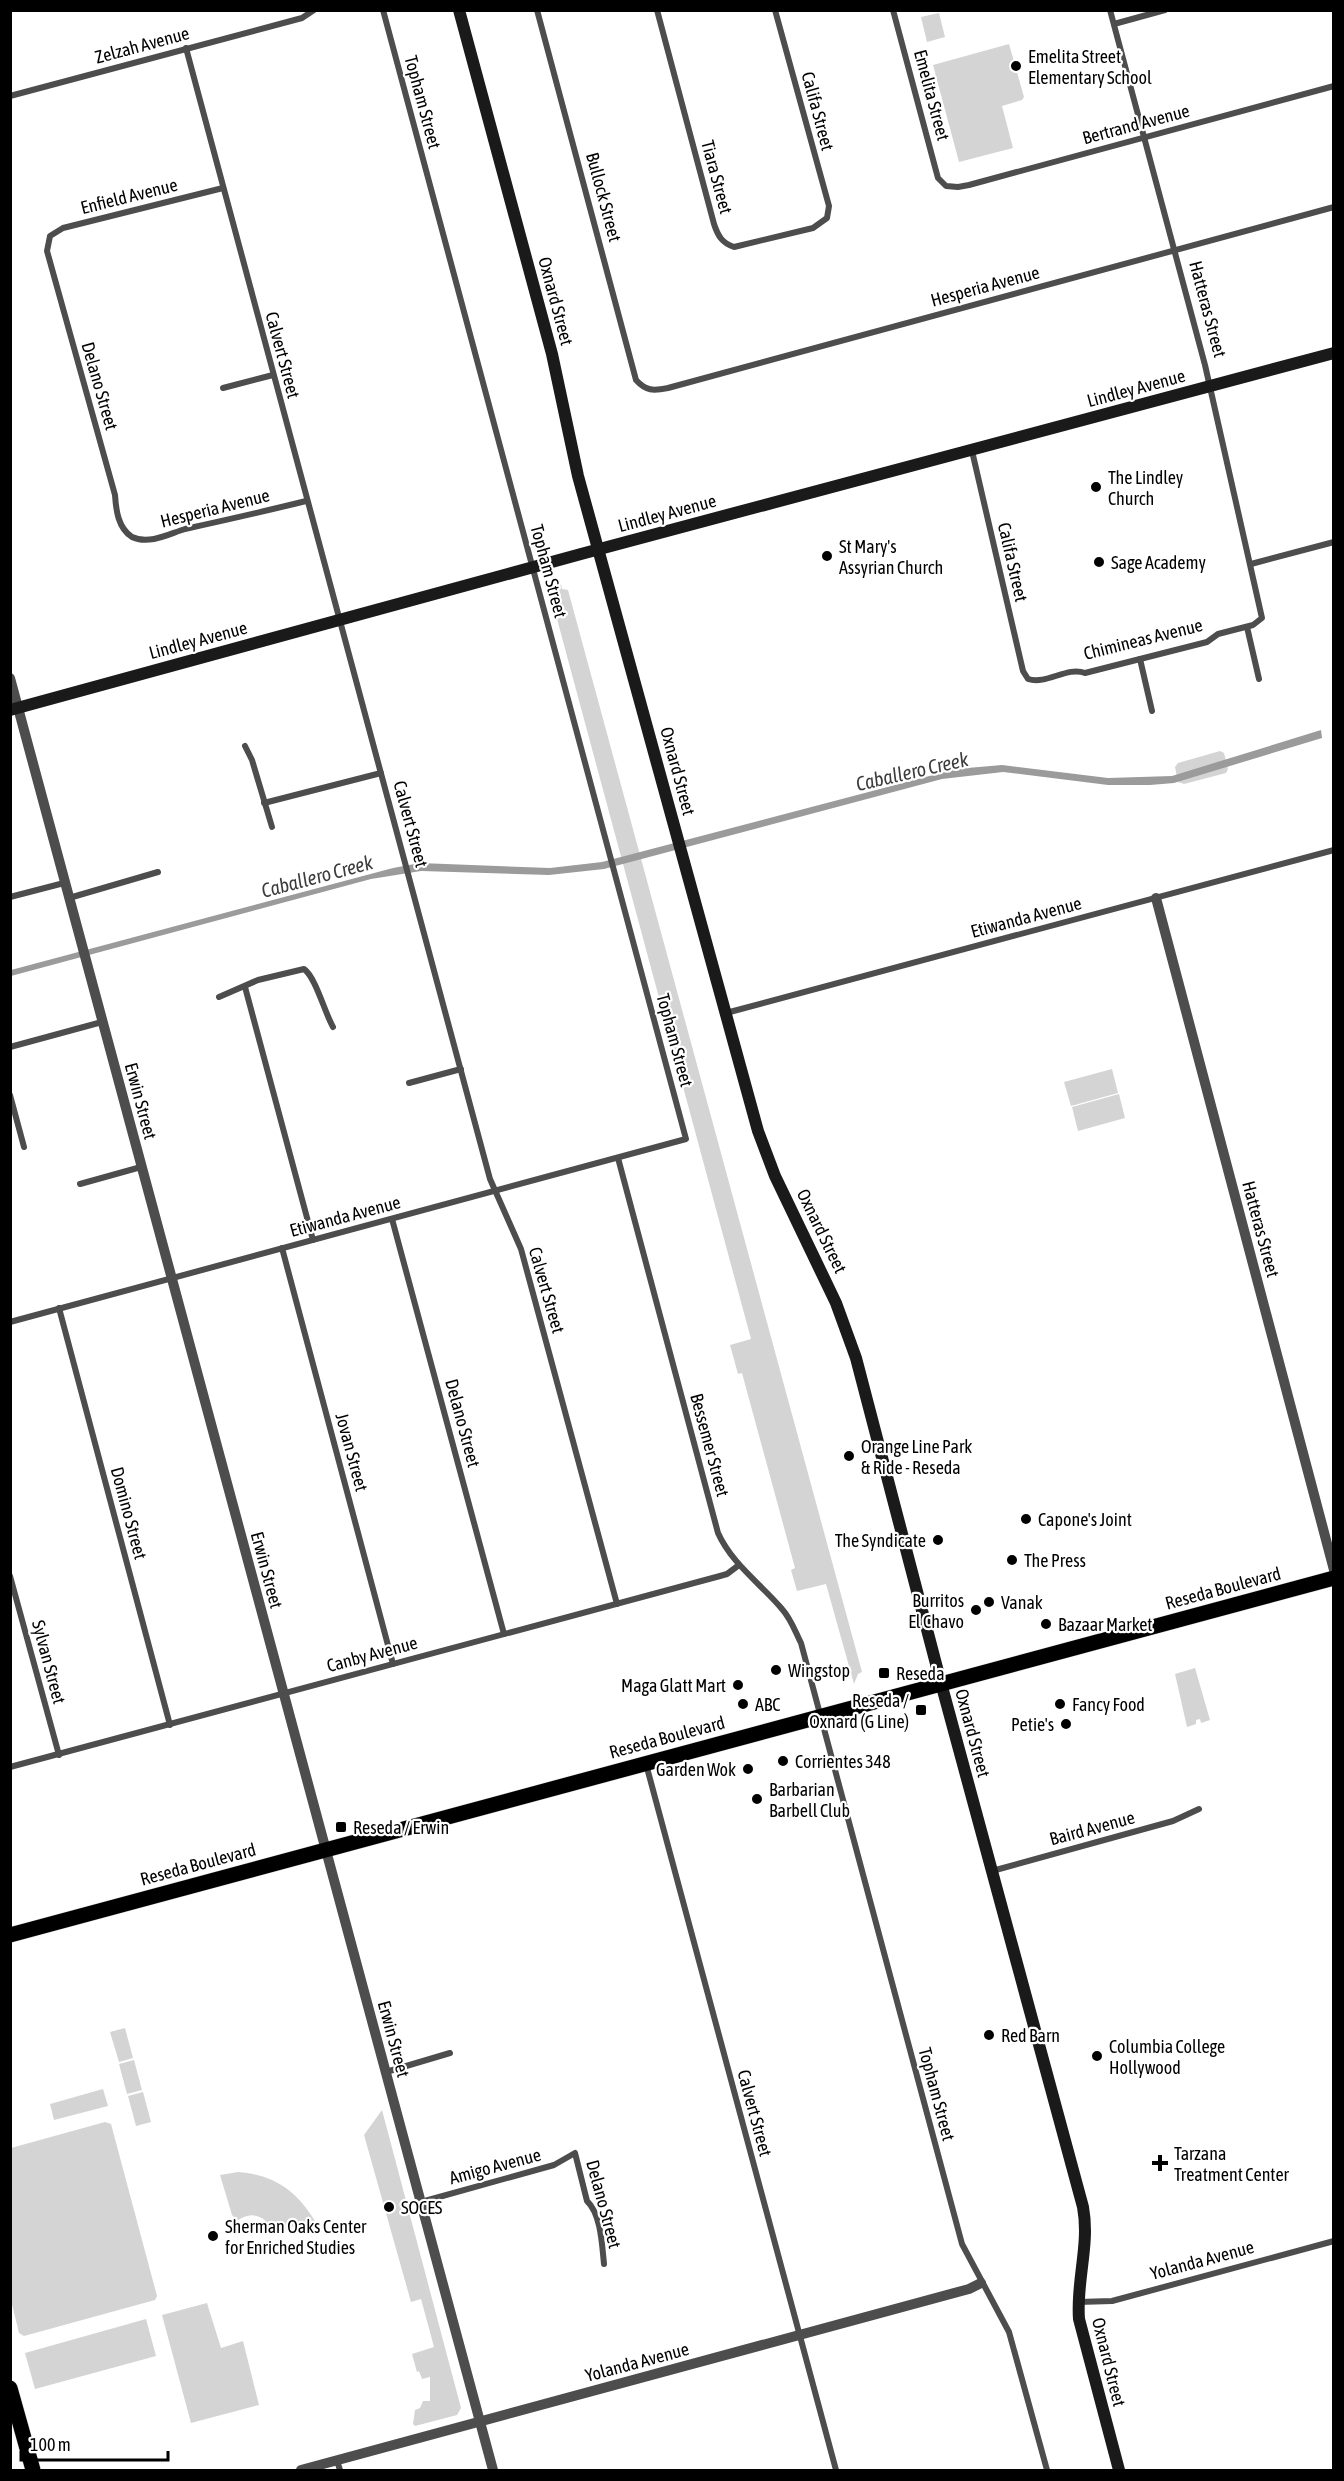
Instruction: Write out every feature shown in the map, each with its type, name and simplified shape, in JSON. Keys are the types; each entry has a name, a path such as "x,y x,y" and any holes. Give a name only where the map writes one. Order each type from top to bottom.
{"main road":[{"name":"Oxnard Street","path":"459,10 552,354 570,446 766,1155 832,1293 854,1352 1084,2214 1085,2245 1078,2301 1080,2326 1119,2470"},
{"name":"Lindley Avenue","path":"14,709 1334,353"},
{"name":"Reseda Boulevard","path":"10,1935 1334,1578"},
{"path":"10,2388 33,2470"}],"street":[{"name":"Zelzah Avenue","path":"10,96 302,18 314,10"},
{"name":"Topham Street","path":"382,10 686,1139"},
{"name":"Bullock Street","path":"537,10 636,380 644,389"},
{"name":"Tiara Street","path":"657,10 719,237 726,244 743,246 813,228 827,218"},
{"name":"Califa Street","path":"775,10 827,194 830,206 827,218"},
{"name":"Emelita Street","path":"893,10 938,178 946,186"},
{"name":"Hatteras Street","path":"1110,10 1211,386 1262,618"},
{"path":"1114,24 1165,10"},
{"name":"Calvert Street","path":"186,48 306,501 494,1191 521,1249 617,1604"},
{"name":"Bertrand Avenue","path":"946,186 969,185 1334,86"},
{"name":"Enfield Avenue","path":"49,240 53,233 63,228 223,188"},
{"name":"Hesperia Avenue","path":"644,389 653,391 668,388 1334,207"},
{"name":"Delano Street","path":"49,240 47,251 115,495 117,514 132,536"},
{"path":"223,388 273,375"},
{"name":"Califa Street","path":"972,450 1023,671 1028,679"},
{"name":"Hesperia Avenue","path":"132,536 141,540 153,539 306,501"},
{"path":"1251,564 1334,542"},
{"name":"Chimineas Avenue","path":"1028,679 1037,681 1078,670 1085,673 1207,642 1218,634 1257,624 1262,618"},
{"path":"1247,627 1259,679"},
{"path":"1140,659 1152,711"},
{"name":"Erwin Street","path":"10,678 14,709 84,952 493,2470"},
{"path":"245,746 252,760 272,827"},
{"path":"264,803 381,773"},
{"name":"Etiwanda Avenue","path":"726,1014 1334,850"},
{"path":"69,898 158,872"},
{"path":"10,897 64,882"},
{"name":"Hatteras Street","path":"1156,898 1334,1570"},
{"path":"219,997 258,980 304,969 311,976 324,1011 333,1027"},
{"path":"245,987 313,1240"},
{"path":"10,1047 102,1022"},
{"path":"409,1083 461,1069"},
{"path":"10,1095 24,1147"},
{"name":"Etiwanda Avenue","path":"10,1322 686,1139"},
{"name":"Bessemer Street","path":"618,1158 718,1533 738,1564 783,1610 791,1622 801,1643 822,1716"},
{"path":"80,1184 141,1167"},
{"name":"Delano Street","path":"392,1219 504,1634"},
{"name":"Jovan Street","path":"282,1248 393,1664"},
{"name":"Domino Street","path":"59,1308 170,1725"},
{"name":"Canby Avenue","path":"10,1767 720,1576 738,1564"},
{"name":"Sylvan Street","path":"10,1576 58,1755"},
{"name":"Topham Street","path":"822,1716 959,2233 981,2283 1009,2332 1047,2470"},
{"name":"Calvert Street","path":"646,1763 837,2470"},
{"name":"Baird Avenue","path":"992,1871 1173,1821 1199,1809"},
{"path":"386,2072 450,2053"},
{"name":"Delano Street","path":"575,2153 587,2200 593,2206 602,2243 604,2264"},
{"name":"Amigo Avenue","path":"421,2202 554,2165 575,2153"},
{"name":"Yolanda Avenue","path":"1078,2301 1112,2301 1334,2241"},
{"name":"Yolanda Avenue","path":"301,2470 338,2466 480,2423 969,2289 981,2283"}],"shaded area":[{"path":"939,13 945,37 927,42 921,17"},
{"path":"1009,44 1024,97 1022,100 1002,106 1013,148 959,162 933,65"},
{"path":"561,584 562,589 568,590 862,1672 858,1674 854,1684 826,1584 797,1591 791,1570 795,1568 742,1373 738,1374 730,1345 751,1339 550,593 556,585"},
{"path":"1321,730 1322,738 1174,783 1108,785 1003,772 942,779 604,869 549,875 421,871 371,879 11,976 11,970 393,868 420,863 550,868 602,862 956,769 1002,765 1108,778 1172,776"},
{"path":"1220,751 1224,753 1228,769 1226,773 1184,784 1178,782 1175,767 1178,763"},
{"path":"1112,1069 1118,1093 1071,1106 1064,1082"},
{"path":"1119,1094 1125,1118 1078,1131 1072,1107"},
{"path":"1195,1668 1210,1720 1201,1723 1200,1719 1196,1720 1196,1724 1187,1727 1175,1674"},
{"path":"125,2028 133,2058 119,2062 110,2032"},
{"path":"134,2060 142,2090 127,2094 119,2064"},
{"path":"103,2089 108,2106 54,2120 50,2104"},
{"path":"143,2092 151,2122 136,2126 128,2096"},
{"path":"382,2110 461,2408 457,2415 415,2426 413,2424 415,2410 420,2408 423,2401 430,2401 430,2377 422,2379 419,2371 417,2372 412,2354 434,2347 421,2299 411,2302 364,2135"},
{"path":"105,2122 111,2124 157,2296 155,2300 24,2336 19,2333 11,2300 11,2148"},
{"path":"238,2172 263,2177 283,2186 300,2201 315,2221 269,2232 265,2220 257,2216 247,2216 237,2221 232,2215 220,2175"},
{"path":"207,2303 221,2348 243,2341 259,2405 191,2423 162,2315"},
{"path":"146,2319 156,2356 35,2389 25,2353"}],"place":[{"name":"Emelita Street Elementary School","path":"1016,66"},
{"name":"The Lindley Church","path":"1096,487"},
{"name":"St Mary's Assyrian Church","path":"827,556"},
{"name":"Sage Academy","path":"1099,562"},
{"name":"Orange Line Park & Ride - Reseda","path":"849,1456"},
{"name":"Capone's Joint","path":"1026,1519"},
{"name":"The Syndicate","path":"938,1540"},
{"name":"The Press","path":"1012,1560"},
{"name":"Vanak","path":"989,1602"},
{"name":"Burritos El Chavo","path":"976,1610"},
{"name":"Bazaar Market","path":"1046,1624"},
{"name":"Wingstop","path":"776,1670"},
{"name":"Reseda","path":"884,1673"},
{"name":"Maga Glatt Mart","path":"738,1685"},
{"name":"ABC","path":"743,1704"},
{"name":"Fancy Food","path":"1060,1704"},
{"name":"Reseda / Oxnard (G Line)","path":"921,1710"},
{"name":"Petie's","path":"1066,1724"},
{"name":"Corrientes 348","path":"783,1761"},
{"name":"Garden Wok","path":"748,1769"},
{"name":"Barbarian Barbell Club","path":"757,1799"},
{"name":"Reseda / Erwin","path":"341,1827"},
{"name":"Red Barn","path":"989,2035"},
{"name":"Columbia College Hollywood","path":"1097,2056"},
{"name":"Tarzana Treatment Center","path":"1160,2163"},
{"name":"SOCES","path":"389,2207"},
{"name":"Sherman Oaks Center for Enriched Studies","path":"213,2236"}],"water label":[{"name":"Caballero Creek","path":"912,771"},
{"name":"Caballero Creek","path":"317,876"}]}
